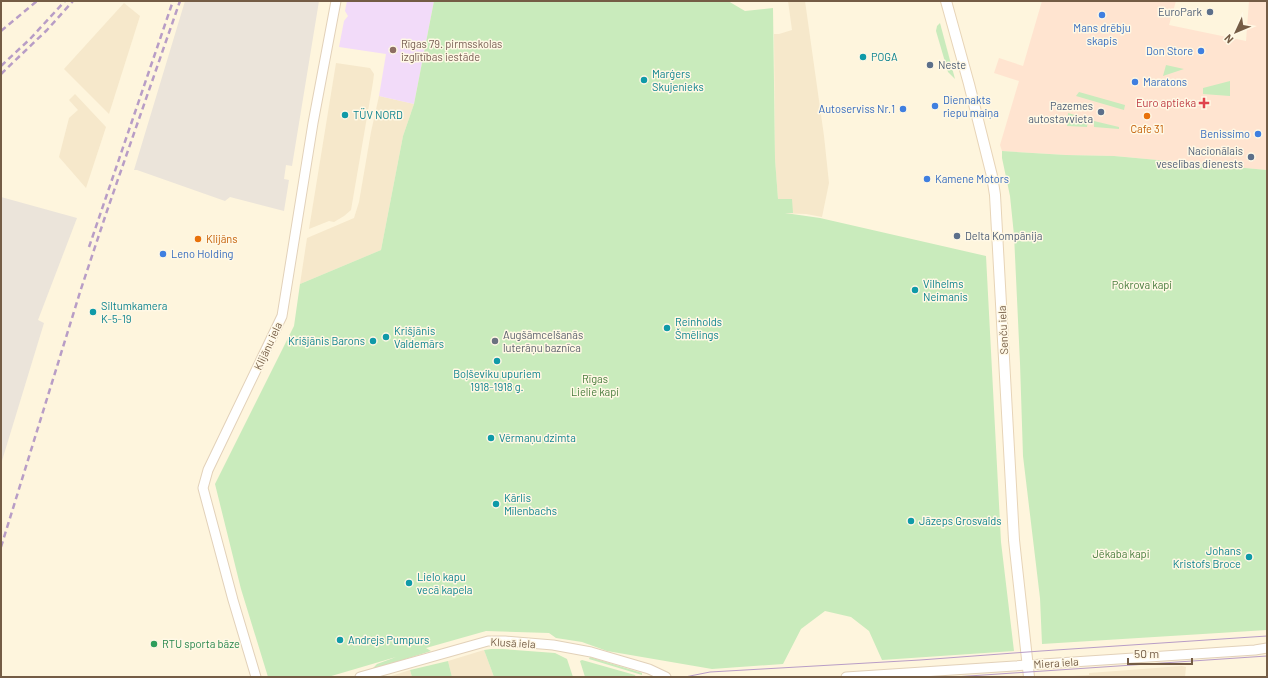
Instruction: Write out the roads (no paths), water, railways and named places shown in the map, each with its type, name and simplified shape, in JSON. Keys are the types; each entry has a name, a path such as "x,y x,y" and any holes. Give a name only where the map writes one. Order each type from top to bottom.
{"main road":[{"name":"Senču iela","path":"946,1 969,84 990,168 995,195 1014,540 1029,677"}],"street":[{"name":"Klijānu iela","path":"256,677 233,600 203,488 208,470 282,316 313,123 336,1"},
{"name":"Klusā iela","path":"360,677 488,641 512,641 552,645 590,652 649,669 666,677"},
{"name":"Miera iela","path":"846,677 1267,648"}],"tram line":[{"path":"685,677 710,672 920,660 1267,636"},
{"path":"954,677 1267,656"}],"railway":[{"path":"1,31 37,1"},
{"path":"1,66 30,39 65,1"},
{"path":"1,74 47,30 73,1"},
{"path":"89,247 173,1"},
{"path":"1,547 81,289 180,1"}],"place":[{"name":"EuroPark","path":"1210,12"},
{"name":"Mans drēbju skapis","path":"1102,15"},
{"name":"Rīgas 79. pirmsskolas izglītības iestāde","path":"393,50"},
{"name":"Don Store","path":"1201,51"},
{"name":"POGA","path":"863,57"},
{"name":"Neste","path":"930,65"},
{"name":"Marģers Skujenieks","path":"644,80"},
{"name":"Maratons","path":"1135,82"},
{"name":"Euro aptieka","path":"1204,103"},
{"name":"Diennakts riepu maiņa","path":"935,106"},
{"name":"Autoserviss Nr.1","path":"903,109"},
{"name":"Pazemes autostavvieta","path":"1101,112"},
{"name":"TÜV NORD","path":"345,115"},
{"name":"Cafe 31","path":"1147,116"},
{"name":"Benissimo","path":"1258,134"},
{"name":"Nacionālais veselības dienests","path":"1251,157"},
{"name":"Kamene Motors","path":"927,179"},
{"name":"Delta Kompānija","path":"957,236"},
{"name":"Klijāns","path":"198,239"},
{"name":"Leno Holding","path":"163,254"},
{"name":"Vilhelms Neimanis","path":"915,290"},
{"name":"Siltumkamera K-5-19","path":"93,312"},
{"name":"Reinholds Šmēlings","path":"667,328"},
{"name":"Krišjānis Valdemārs","path":"386,337"},
{"name":"Krišjānis Barons","path":"373,341"},
{"name":"Augšāmcelšanās luterāņu baznīca","path":"495,341"},
{"name":"Boļševiku upuriem 1918-1918 g.","path":"497,361"},
{"name":"Vērmaņu dzimta","path":"491,438"},
{"name":"Kārlis Mīlenbachs","path":"496,504"},
{"name":"Jāzeps Grosvalds","path":"911,521"},
{"name":"Johans Kristofs Broce","path":"1249,557"},
{"name":"Lielo kapu vecā kapela","path":"409,583"},
{"name":"Andrejs Pumpurs","path":"340,640"},
{"name":"RTU sporta bāze","path":"154,644"}],"park label":[{"name":"Pokrova kapi","path":"1142,285"},
{"name":"Rīgas Lielie kapi","path":"595,385"},
{"name":"Jēkaba kapi","path":"1121,554"}]}
